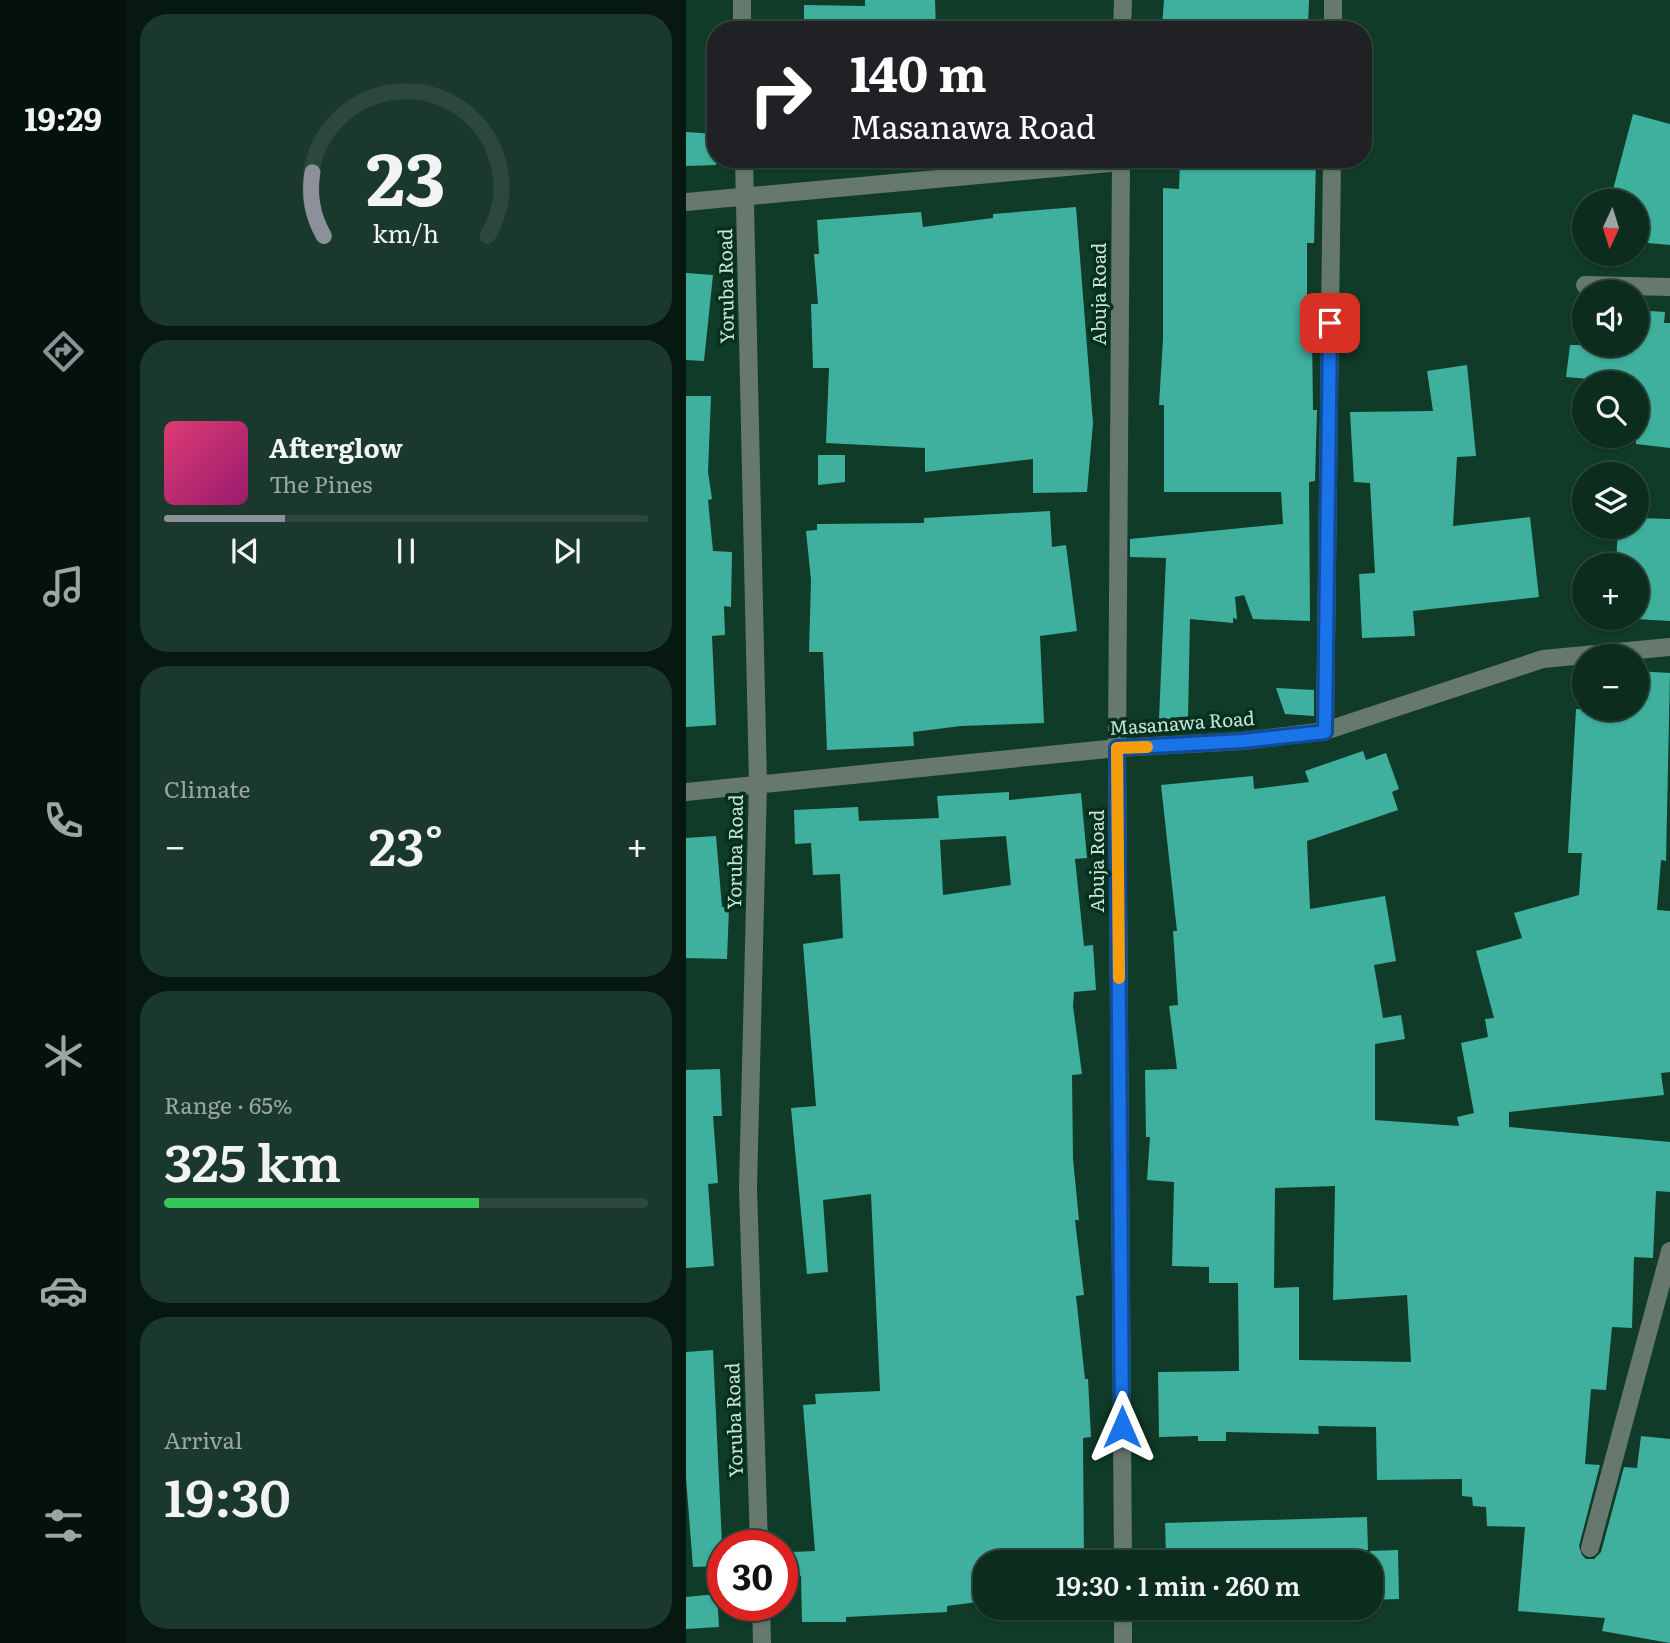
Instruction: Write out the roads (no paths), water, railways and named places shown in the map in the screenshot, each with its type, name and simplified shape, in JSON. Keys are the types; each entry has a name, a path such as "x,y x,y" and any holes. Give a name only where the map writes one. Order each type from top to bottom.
{"street":[{"path":"742,0 742,21"},
{"path":"1122,21 1123,0"},
{"path":"1333,21 1334,0"},
{"name":"Yoruba Road","path":"744,168 758,784 748,1188 759,1530"},
{"path":"686,202 1044,168"},
{"name":"Abuja Road","path":"1121,168 1117,748 1123,1550"},
{"path":"1325,732 1332,168"},
{"path":"1649,287 1670,287"},
{"name":"Masanawa Road","path":"686,792 1117,748 1243,741 1325,732 1543,659 1670,647"},
{"path":"1590,1548 1670,1251"},
{"path":"1123,1620 1124,1643"},
{"path":"761,1621 762,1643"}]}
